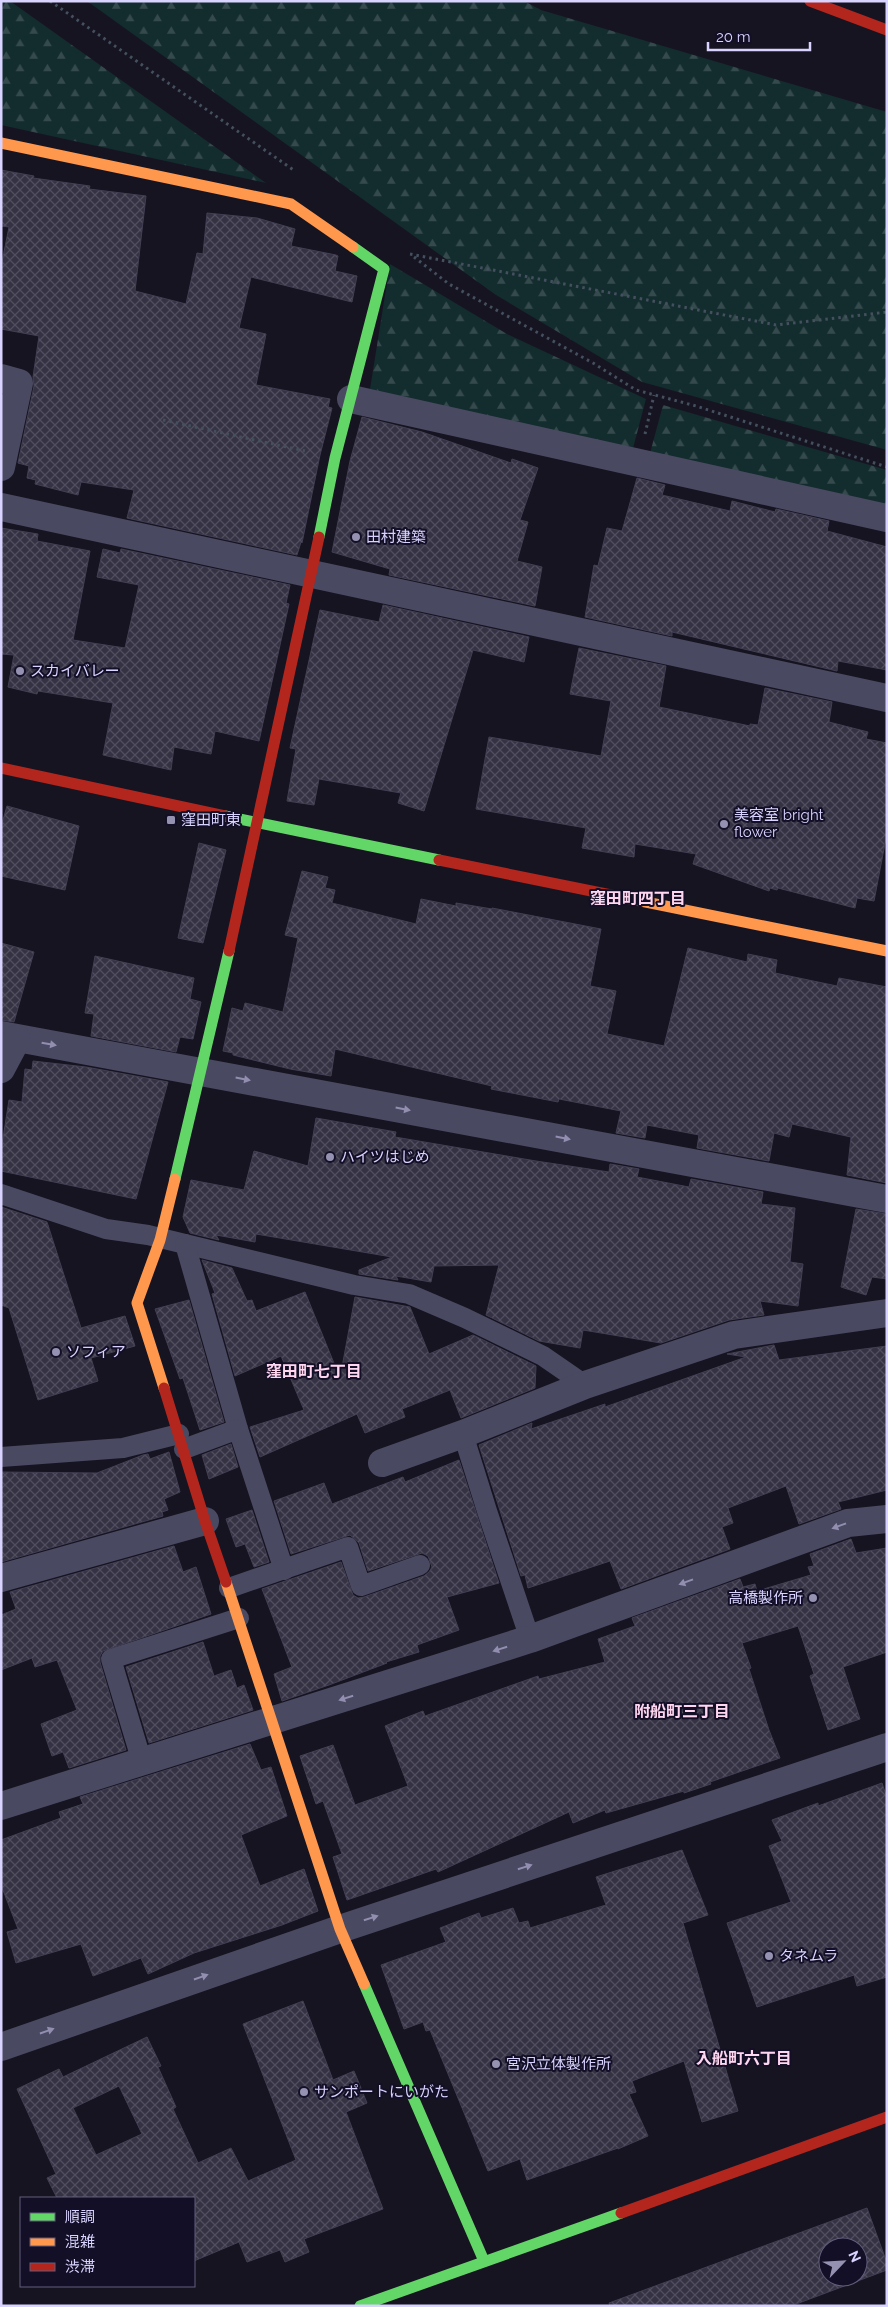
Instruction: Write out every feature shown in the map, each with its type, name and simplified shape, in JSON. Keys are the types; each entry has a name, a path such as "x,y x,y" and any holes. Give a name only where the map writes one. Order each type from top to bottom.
{"street":[{"path":"810,1 887,30"},
{"path":"1,143 291,204 384,269 335,458 312,574 202,1071 160,1240 136,1302 182,1442 205,1522 239,1618 340,1929 484,2262"},
{"path":"1,378 19,383 1,467"},
{"path":"351,399 887,518"},
{"path":"1,507 887,698"},
{"path":"1,768 257,823 887,951"},
{"path":"1,1069 9,1037 202,1071 887,1199"},
{"path":"382,1464 585,1385 734,1335 887,1313"},
{"path":"1,1806 530,1639 848,1523 887,1519"},
{"path":"1,1578 205,1522"},
{"path":"1,2047 340,1929 887,1747"},
{"path":"360,2306 887,2117"}],"lane":[{"path":"1,1194 106,1229 185,1244 354,1285 409,1294 465,1318 543,1356 585,1385"},
{"path":"185,1244 238,1429 284,1570"},
{"path":"1,1458 182,1442 238,1429"},
{"path":"463,1434 530,1639"},
{"path":"229,1588 348,1547 361,1586 420,1565"},
{"path":"142,1762 111,1659 239,1618"}],"path":[{"path":"50,1 298,173"},
{"path":"402,248 449,284 593,363 636,390 696,406 887,467"},
{"path":"410,254 776,325 887,312"},
{"path":"638,462 654,395"},
{"path":"163,420 335,458"}],"green space":[{"path":"1,1 10,1 266,183 1,125"},
{"path":"87,1 524,1 541,10 887,112 887,450 642,382 496,295"},
{"path":"390,264 507,334 646,399 632,452 370,389"},
{"path":"663,405 887,470 887,511 649,457"}],"building":[{"path":"1,170 34,176 33,178 90,186 89,189 146,196 135,291 186,304 197,253 203,254 207,213 257,218 295,229 291,246 336,255 338,256 335,271 357,276 352,302 251,277 239,328 266,334 256,385 330,399 328,407 332,408 320,455 302,543 297,555 127,518 134,490 81,482 78,495 35,484 36,480 27,478 29,466 18,463 34,386 33,377 39,336 1,329 1,267 9,227 1,226"},
{"path":"362,417 422,432 511,463 512,459 538,468 520,520 528,522 517,561 542,567 535,606 389,575 390,569 332,552 350,461"},
{"path":"637,478 665,485 662,495 730,511 732,501 775,512 776,509 829,521 827,531 887,547 887,670 838,661 837,671 672,632 672,636 585,617 594,565 598,566 607,528 622,531"},
{"path":"1,528 38,534 37,541 90,551 73,640 125,648 139,585 97,577 103,549 120,553 121,549 290,585 286,603 289,604 259,741 215,731 211,754 174,747 171,770 103,755 113,703 38,691 37,694 8,687 14,655 1,654"},
{"path":"383,605 529,637 524,662 473,650 424,811 398,803 401,793 319,779 314,805 287,801 296,749 290,748 320,610 379,622"},
{"path":"579,648 666,666 659,707 750,726 750,724 758,725 765,688 832,702 829,722 868,732 866,739 887,743 887,833 874,901 857,898 855,908 778,888 777,890 770,888 769,891 693,864 696,854 635,844 634,857 582,848 586,828 476,809 489,737 601,756 611,701 570,694"},
{"path":"7,806 79,826 65,890 1,876 1,827"},
{"path":"199,843 226,850 203,943 178,938"},
{"path":"302,871 328,877 325,888 335,890 332,903 416,924 421,899 456,906 456,903 492,908 601,929 590,986 616,991 607,1034 664,1046 688,948 747,962 748,954 777,960 775,973 837,986 839,978 887,987 887,1183 847,1175 851,1137 792,1124 789,1137 774,1133 769,1161 697,1148 699,1135 647,1125 645,1138 616,1133 621,1111 559,1099 558,1102 491,1089 492,1086 335,1049 331,1076 290,1069 223,1051 232,1008 243,1011 245,1003 283,1012 298,938 285,935"},
{"path":"1,943 34,952 14,1022 1,1020"},
{"path":"95,956 194,978 190,999 201,1002 193,1039 180,1037 176,1052 91,1036 94,1014 85,1013"},
{"path":"33,1061 86,1067 168,1082 136,1199 1,1171 1,1151 9,1100 22,1102 25,1069 32,1070"},
{"path":"316,1118 396,1132 395,1137 536,1161 609,1172 610,1164 639,1169 637,1177 689,1187 691,1179 763,1192 761,1204 795,1208 790,1262 803,1264 798,1306 760,1301 764,1315 729,1320 661,1343 583,1330 580,1348 539,1341 486,1315 499,1265 434,1266 431,1282 396,1276 398,1280 359,1274 359,1270 392,1257 256,1234 255,1242 216,1235 219,1240 190,1233 183,1217 191,1180 244,1190 254,1151 308,1166"},
{"path":"1,1207 47,1222 81,1328 125,1316 135,1346 91,1358 98,1381 38,1400 9,1308 1,1305"},
{"path":"856,1209 887,1214 887,1279 872,1277 866,1295 841,1287"},
{"path":"202,1260 232,1268 247,1301 252,1300 256,1311 305,1292 340,1378 355,1297 410,1307 429,1354 473,1335 536,1366 535,1388 461,1418 450,1390 402,1409 405,1417 365,1433 357,1414 260,1457 250,1427 304,1410 281,1356 235,1376 212,1294 215,1293"},
{"path":"189,1300 224,1422 200,1430 183,1378 180,1379 155,1309"},
{"path":"774,1345 779,1360 887,1346 887,1490 838,1502 841,1509 799,1524 786,1486 728,1508 733,1523 722,1527 730,1549 621,1589 610,1561 528,1588 525,1575 521,1576 479,1445 532,1423 531,1429 605,1404 605,1407 746,1357 727,1354"},
{"path":"231,1444 238,1467 209,1479 202,1455"},
{"path":"169,1452 180,1492 164,1499 168,1510 162,1512 163,1516 1,1562 1,1472 97,1473 143,1455 148,1454 150,1459"},
{"path":"459,1460 499,1583 447,1597 459,1630 417,1645 419,1652 386,1662 329,1685 282,1701 274,1674 292,1667 262,1589 341,1562 353,1595 358,1598 424,1576 432,1567 428,1556 422,1553 368,1571 359,1543 350,1535 291,1554 274,1501 324,1483 332,1504 403,1477 405,1482"},
{"path":"252,1510 269,1562 254,1567 245,1544 236,1547 226,1519"},
{"path":"851,1539 856,1553 887,1548 887,1652 843,1667 860,1719 828,1730 810,1676 814,1674 798,1626 742,1643 769,1730 780,1758 684,1793 684,1791 606,1813 605,1810 573,1823 569,1812 438,1872 436,1869 347,1900 333,1857 342,1854 323,1801 316,1804 300,1756 333,1745 355,1805 408,1786 385,1726 423,1711 425,1716 538,1676 539,1679 605,1662 598,1639 635,1626 632,1618 740,1579 743,1587 755,1584 757,1591 811,1575 808,1567 814,1566 810,1554"},
{"path":"174,1546 183,1572 196,1567 211,1614 103,1651 100,1656 100,1662 126,1750 69,1768 63,1752 52,1756 41,1724 77,1710 57,1660 35,1667 32,1658 1,1670 1,1615 16,1609 10,1592"},
{"path":"203,1642 214,1676 231,1670 237,1688 244,1685 253,1710 149,1743 126,1667"},
{"path":"250,1744 261,1770 271,1767 287,1816 241,1835 260,1886 304,1869 318,1911 282,1925 194,1953 148,1974 141,1958 93,1976 81,1944 16,1963 7,1932 18,1929 1,1885 1,1840 61,1818 59,1812 83,1804 80,1797"},
{"path":"882,1783 887,1798 887,1977 857,1986 854,1975 757,2007 727,1923 791,1902 769,1846 782,1841 772,1820"},
{"path":"682,1850 708,1915 683,1923 738,2111 702,2122 684,2061 632,2081 636,2092 629,2094 648,2136 618,2149 527,2180 520,2159 488,2171 430,2030 426,2031 423,2022 404,2029 381,1965 446,1942 440,1928 479,1913 481,1918 513,1908 519,1923 528,1921 530,1928 606,1905 596,1877"},
{"path":"303,2001 333,2080 354,2071 367,2103 346,2112 383,2209 304,2239 309,2252 285,2262 280,2250 247,2262 239,2242 195,2261 195,2197 56,2197 47,2178 56,2174 17,2089 59,2069 63,2077 147,2037 161,2066 158,2067 176,2107 173,2109 198,2163 231,2148 248,2181 296,2160 243,2024","holes":["119,2086 142,2134 96,2155 73,2108"]},
{"path":"867,2208 887,2263 887,2270 868,2277 868,2237 818,2237 818,2287 842,2287 791,2306 610,2306 609,2303"}],"traffic: fast":[{"path":"319,537 335,458 384,269 353,247"},
{"path":"225,816 439,860"},
{"path":"175,1179 229,951"},
{"path":"364,1984 484,2261"},
{"path":"360,2306 621,2213"}],"traffic: slow":[{"path":"1,143 291,204 353,247"},
{"path":"626,898 887,951"},
{"path":"164,1388 137,1303 160,1240 175,1179"},
{"path":"226,1582 340,1929 364,1984"}],"traffic: jam":[{"path":"810,1 887,30"},
{"path":"229,951 319,537"},
{"path":"1,768 225,816"},
{"path":"439,860 626,898"},
{"path":"164,1388 226,1582"},
{"path":"621,2213 887,2117"}],"place":[{"name":"田村建築","path":"356,537"},
{"name":"スカイバレー","path":"20,671"},
{"name":"窪田町東","path":"171,820"},
{"name":"美容室 bright flower","path":"724,824"},
{"name":"ハイツはじめ","path":"330,1157"},
{"name":"ソフィア","path":"56,1352"},
{"name":"高橋製作所","path":"813,1598"},
{"name":"タネムラ","path":"769,1956"},
{"name":"宮沢立体製作所","path":"496,2064"},
{"name":"サンポートにいがた","path":"304,2092"}],"district":[{"name":"窪田町四丁目","path":"638,898"},
{"name":"窪田町七丁目","path":"314,1371"},
{"name":"附船町三丁目","path":"682,1711"},
{"name":"入船町六丁目","path":"744,2058"}]}
